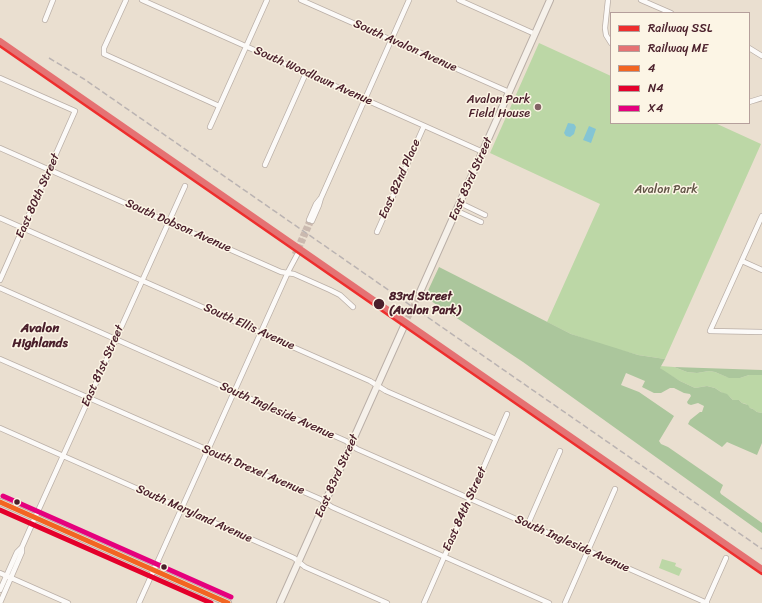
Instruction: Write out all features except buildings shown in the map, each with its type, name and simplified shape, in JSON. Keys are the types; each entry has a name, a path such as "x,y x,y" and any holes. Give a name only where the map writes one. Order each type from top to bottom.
{"street":[{"path":"44,20 53,0"},
{"path":"126,0 104,48 104,54 219,106"},
{"name":"South Woodlawn Avenue","path":"142,0 483,152"},
{"path":"210,127 267,0"},
{"name":"South Avalon Avenue","path":"301,0 509,92"},
{"path":"311,220 316,204 321,198 409,0"},
{"path":"459,0 535,34"},
{"name":"East 83rd Street","path":"420,292 550,0"},
{"path":"608,0 605,28 606,35 610,41"},
{"path":"641,0 669,12"},
{"path":"750,49 762,56"},
{"path":"265,165 306,73"},
{"name":"East 80th Street","path":"0,78 75,111 0,280"},
{"path":"750,102 762,98"},
{"name":"East 82nd Place","path":"376,232 424,126"},
{"name":"South Dobson Avenue","path":"0,148 281,272 294,274 330,290 340,295 353,307"},
{"name":"East 81st Street","path":"0,590 9,577 22,552 22,547 184,186"},
{"path":"460,203 485,215"},
{"path":"457,211 481,222"},
{"path":"762,216 710,331 762,332"},
{"name":"South Ellis Avenue","path":"0,218 370,381 386,391 496,439"},
{"path":"139,603 295,254"},
{"path":"742,261 762,270"},
{"name":"South Ingleside Avenue","path":"0,288 234,391 346,441 358,449 706,603"},
{"name":"East 83rd Street","path":"280,603 404,326"},
{"name":"South Drexel Avenue","path":"0,359 207,451 320,499 332,507 549,603"},
{"name":"East 84th Street","path":"424,603 507,414"},
{"name":"South Maryland Avenue","path":"0,428 294,558 304,567 387,603"},
{"path":"528,524 560,451"},
{"path":"565,603 615,489"},
{"path":"0,502 228,603"},
{"path":"706,603 726,558"},
{"path":"0,573 68,603"},
{"name":"East 81st Street","path":"0,603 9,577"}],"green space":[{"name":"Avalon Park","path":"539,43 610,76 610,124 717,124 761,144 665,359 638,355 609,347 571,334 547,322 600,204 490,153"},
{"path":"439,267 571,334 638,355 665,359 660,368 680,381 695,388 707,386 715,388 727,394 733,400 739,400 757,412 762,413 762,443 757,455 727,442 722,447 688,424 690,420 702,412 704,406 698,403 691,405 688,404 687,402 691,396 690,394 674,388 670,388 661,393 654,393 642,387 645,381 626,373 621,385 639,392 674,416 659,441 661,444 668,447 723,485 720,492 721,494 762,523 762,533 523,362 425,297"},
{"path":"660,366 674,367 687,372 697,373 709,371 727,377 740,378 749,375 762,375 762,413 757,412 739,400 733,400 715,388 707,386 695,388 663,371"},
{"path":"674,367 762,370 762,375 729,378 715,372 687,372"},
{"path":"662,559 676,563 675,566 682,569 679,576 659,568"}],"water":[{"path":"568,123 574,124 576,127 574,134 570,137 566,136 564,133"},
{"path":"589,126 596,129 591,143 583,140"}],"tunnel":[{"path":"294,254 309,220"},
{"path":"297,255 312,221"},
{"path":"404,326 420,292"}],"railway":[{"path":"49,58 84,79 762,549"}],"rail line":[{"name":"ME","path":"0,41 762,569"},
{"name":"SSL","path":"0,44 762,572"}],"transit line":[{"name":"X4","path":"3,496 231,597"},
{"name":"4","path":"0,502 228,603"},
{"name":"N4","path":"0,510 211,603"}],"place":[{"name":"Avalon Park Field House","path":"538,107"},
{"name":"83rd Street (Avalon Park)","path":"379,304"}],"district":[{"name":"Avalon Highlands","path":"40,336"}]}
